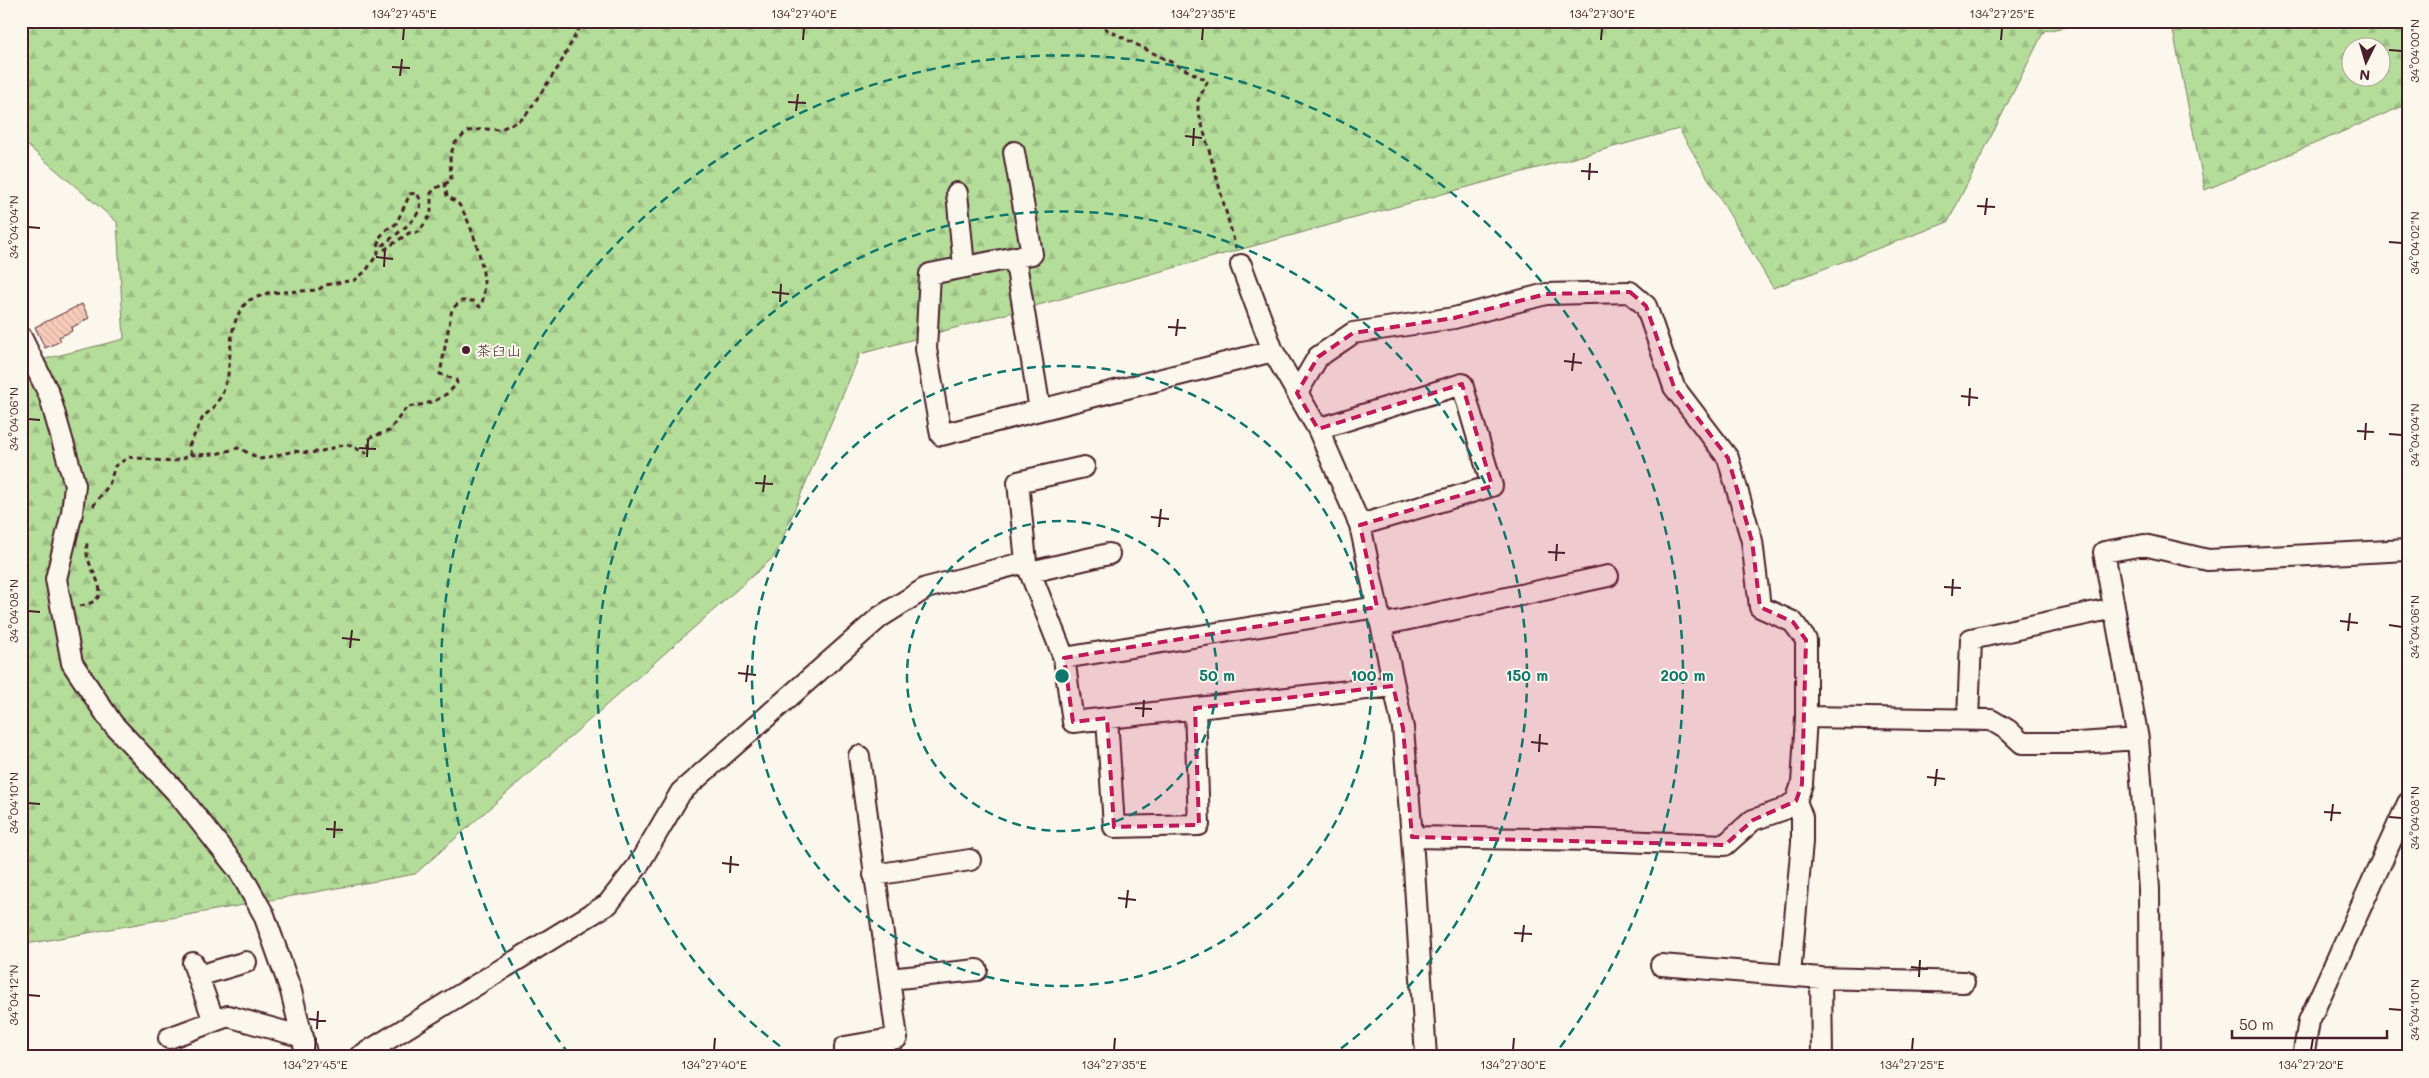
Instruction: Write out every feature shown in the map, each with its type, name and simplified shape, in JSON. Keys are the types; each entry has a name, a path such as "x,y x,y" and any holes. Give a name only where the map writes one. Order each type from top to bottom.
{"street":[{"path":"1014,152 1032,254 930,274 926,349 941,436 1272,351"},
{"path":"957,193 964,267"},
{"path":"1015,258 1040,410"},
{"path":"1241,265 1272,351 1318,429 1360,525 1403,728 1426,1057"},
{"path":"1297,393 1318,357 1354,333 1454,318 1546,294 1630,292 1646,306 1674,387 1728,458 1752,541 1760,607 1793,622 1806,640 1806,717 1802,784 1796,801 1802,817 1802,842 1790,975"},
{"path":"21,337 49,394 75,485 72,513 56,579 72,663 112,723 179,795 240,872 264,915 291,992 307,1057"},
{"path":"1318,429 1462,384 1492,486 1360,525"},
{"path":"1084,467 1018,482 1028,567 1064,658 1073,722 1393,686"},
{"path":"2150,1057 2149,889 2138,740 2104,552 2144,545 2208,560 2408,550"},
{"path":"359,1057 608,904 637,867 681,792 880,617 926,588 1028,567 1109,554"},
{"path":"1064,658 1379,616 1608,576"},
{"path":"1968,720 1971,639 2114,608"},
{"path":"1107,718 1114,827 1199,825 1195,708"},
{"path":"1806,717 1991,720 2008,730 2022,743 2138,740"},
{"path":"845,1057 845,1048 897,1038 859,756"},
{"path":"1412,837 1596,840 1725,845 1753,820 1796,801"},
{"path":"2303,1057 2309,1022 2408,802"},
{"path":"874,874 970,860"},
{"path":"214,1021 195,969 246,962"},
{"path":"1661,965 1821,978 1964,982"},
{"path":"889,979 977,970"},
{"path":"1821,978 1822,1057"},
{"path":"169,1038 228,1016 303,1037"}],"path":[{"path":"191,455 189,446 203,417 213,408 222,395 228,376 232,333 237,316 248,301 268,293 318,290 325,284 355,280 366,271 378,253 380,238 386,229 396,224 410,194 416,193 419,196 420,207 414,218 383,245 384,250 410,233 419,232 431,214 431,193 436,188 452,180 450,156 455,143 468,131 499,130 524,118 559,66 583,21"},
{"path":"1098,21 1106,29 1208,81 1198,100 1198,110 1241,265"},
{"path":"91,515 93,507 108,485 115,466 130,457 172,462 191,455 216,454 238,448 261,459 294,451 310,453 322,451 346,444 366,453 369,450 369,440 389,431 407,407 431,404 453,389 457,384 456,380 440,374 452,309 461,301 473,300 480,307 484,300 485,282 477,248 463,213 459,204 447,196 445,184"},
{"path":"62,609 88,604 98,599 100,593 98,581 87,555 88,539"}],"highlighted area":[{"path":"1630,292 1646,306 1674,387 1728,458 1752,541 1760,607 1793,622 1806,640 1802,784 1796,801 1753,820 1725,845 1412,837 1403,728 1393,686 1195,708 1199,825 1114,827 1107,718 1073,722 1064,658 1377,607 1360,525 1492,486 1462,384 1318,429 1297,393 1318,357 1353,333 1454,318 1546,294"}],"green space":[{"path":"21,21 2100,21 2044,31 1948,222 1773,288 1679,129 860,354 775,556 415,874 21,945 21,365 124,339 117,222 21,140"},
{"path":"2171,21 2408,21 2408,104 2205,190"}],"building":[{"path":"82,304 89,318 71,328 72,331 59,337 61,341 45,348 35,327"}],"place":[{"name":"茶臼山","path":"466,350"}]}
